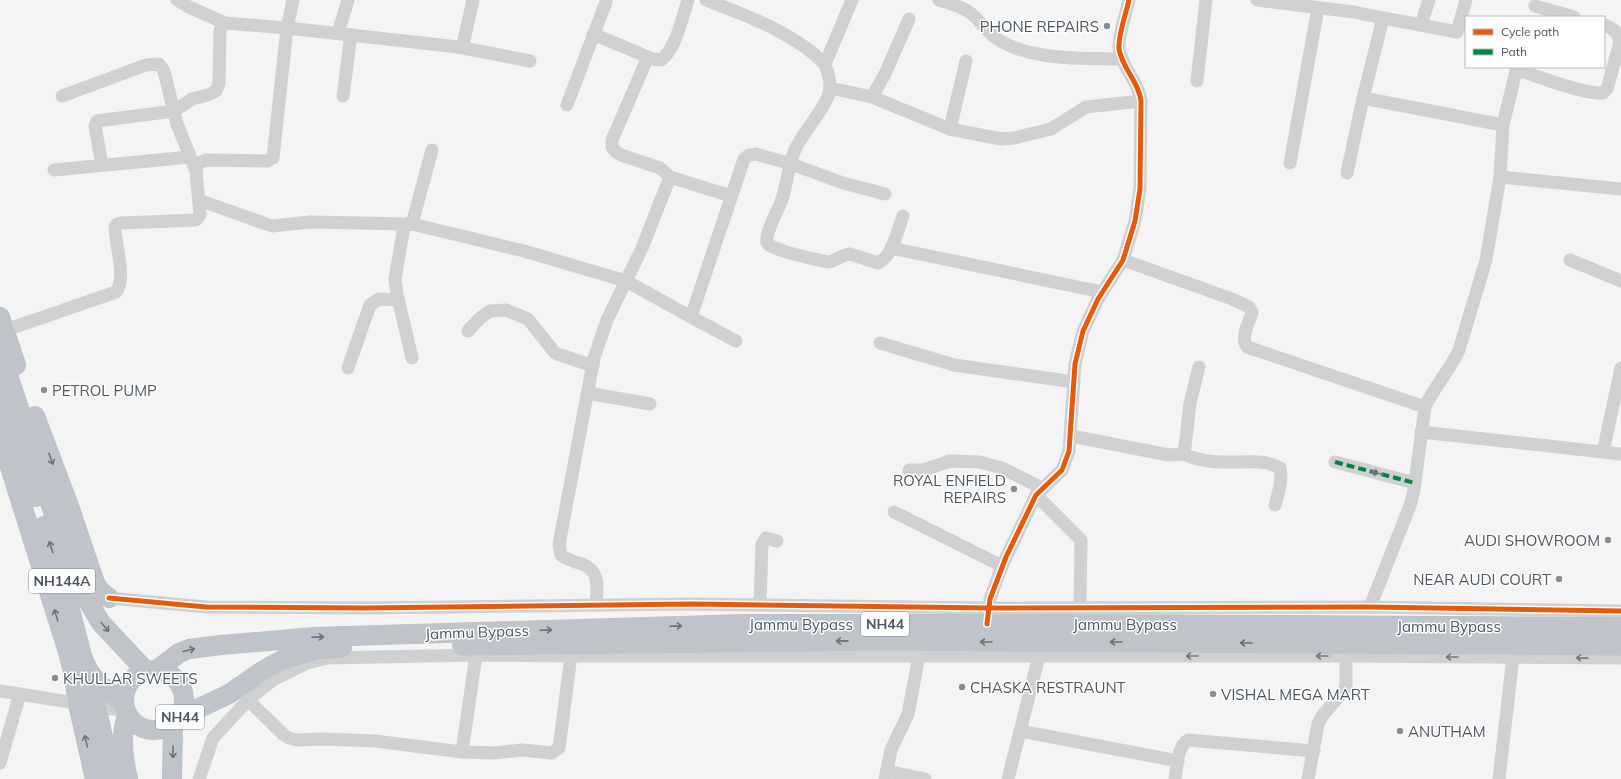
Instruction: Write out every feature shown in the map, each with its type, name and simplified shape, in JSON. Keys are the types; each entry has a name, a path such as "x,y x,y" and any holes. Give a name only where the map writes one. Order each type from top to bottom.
{"highway":[{"path":"2,326 69,506 95,583 100,591 109,598"},
{"name":"NH144A","path":"0,350 3,385 27,454 85,596 101,623 151,670"},
{"path":"14,478 40,430"},
{"path":"0,435 68,652 74,676 87,705 112,779"},
{"name":"NH144A","path":"27,454 82,656 88,670 96,681 125,710"},
{"name":"Jammu Bypass","path":"151,670 179,653 189,649 315,637 746,624 989,610 1621,627"},
{"name":"Jammu Bypass","path":"176,721 229,694 264,670 282,660 317,650 362,647 879,641 1621,646"},
{"path":"88,670 87,705 95,779"},
{"name":"NH44","path":"125,710 134,723 143,729 163,730 176,721 184,708 185,697 182,687 175,678 167,672 151,670 133,678 127,685 124,694 125,710 122,739 128,779"},
{"name":"NH44","path":"172,779 176,721"}],"street":[{"path":"176,0 189,8 224,23 287,28 458,47 530,62"},
{"path":"2,326 116,292 121,282 115,227 117,224 196,220 200,215 196,172 197,165 201,162 206,160 267,161 273,158 287,28 292,0"},
{"path":"343,96 345,34 348,0"},
{"path":"458,47 463,45 473,0"},
{"path":"593,34 658,61 666,56 676,34 688,0"},
{"path":"706,0 771,27 816,55 825,64 829,76 830,88 827,98 799,142 794,153 783,196 766,243 770,246 827,262 831,262 845,254 850,254 878,263 886,257 891,248 902,216"},
{"path":"825,64 852,0"},
{"path":"939,0 957,6 972,14 992,36 1010,46 1024,51 1060,57 1122,59"},
{"path":"989,610 1002,566 1039,491 1062,470 1069,451 1075,364 1083,331 1102,292 1123,260 1135,221 1140,189 1141,101 1140,93 1122,59 1119,50 1129,0"},
{"path":"1197,81 1206,0"},
{"path":"1257,0 1354,12 1461,32 1466,0"},
{"path":"1421,25 1428,0"},
{"path":"566,105 605,1"},
{"path":"1290,164 1318,8"},
{"path":"1535,8 1570,16"},
{"path":"1347,173 1363,98 1384,18"},
{"path":"872,97 885,74 909,19"},
{"path":"102,165 95,126 97,121 174,111 192,99 208,95 216,91 219,83 220,31 224,23"},
{"path":"1371,603 1411,503 1425,407 1429,397 1453,363 1459,350 1486,260 1500,177 1503,125 1517,68 1582,90 1597,94 1603,93 1607,89 1620,42 1619,35 1611,27 1605,25"},
{"path":"648,57 612,140 612,147 621,155 660,168 670,177 731,196"},
{"path":"950,129 966,61"},
{"path":"62,96 146,65 159,64 164,71 177,124 196,172"},
{"path":"830,88 872,97 950,129 1001,139 1014,138 1051,129 1086,107 1141,101"},
{"path":"1363,98 1503,125"},
{"path":"412,358 398,300 395,279 404,226 409,224 432,150"},
{"path":"691,317 741,165 749,154 756,154 791,164 843,183 885,194"},
{"path":"54,170 190,157"},
{"path":"596,605 597,583 594,572 586,566 561,555 559,545 593,366 607,320 642,248 670,177"},
{"path":"1500,177 1621,189"},
{"path":"199,200 272,226 310,222 409,224 524,251 626,281 736,341"},
{"path":"891,248 1102,292"},
{"path":"1123,260 1232,299 1249,307 1252,313 1244,338 1244,343 1247,347 1425,407"},
{"path":"1570,260 1621,281"},
{"path":"348,368 370,305 379,299 398,300"},
{"path":"468,331 480,318 490,311 506,310 528,319 555,353 593,366"},
{"path":"880,343 954,365 1074,382"},
{"path":"1183,454 1190,402 1199,367"},
{"path":"1603,452 1621,368"},
{"path":"587,393 650,404"},
{"path":"1422,432 1621,454"},
{"path":"1071,436 1169,455 1183,454 1205,461 1253,462 1274,465 1280,468 1281,473 1281,482 1275,505"},
{"path":"909,470 924,470 950,461 979,462 1002,468 1039,491 1081,540 1080,602"},
{"path":"1336,462 1415,483"},
{"path":"894,512 1002,566"},
{"path":"760,605 762,544 766,538 777,541"},
{"path":"109,598 206,607 373,608 596,605 760,605 989,610 1191,603"},
{"path":"989,610 1080,602 1371,603 1621,611"},
{"path":"462,752 476,655"},
{"path":"199,779 213,738 248,700 273,680 307,663 328,658 476,655 1346,656 1621,658"},
{"path":"248,700 289,738 297,740 323,739 375,741 462,752 493,753 522,750 552,753 557,751 559,748 571,656"},
{"path":"919,656 908,714 891,750 886,775 925,779"},
{"path":"1008,779 1039,656"},
{"path":"1308,779 1318,724 1322,716 1346,688 1346,656"},
{"path":"1500,779 1513,657"},
{"path":"0,691 125,710"},
{"path":"1,758 20,694"},
{"path":"1020,731 1178,761"},
{"path":"1175,779 1181,748 1183,743 1188,740 1314,751"}],"marked path":[{"path":"1335,462 1415,483"}],"cycle path":[{"path":"987,624 990,599 1006,557 1036,495 1062,470 1069,451 1075,364 1083,331 1098,299 1123,260 1135,221 1140,189 1141,101 1140,94 1123,62 1119,49 1121,31 1129,0"},
{"path":"109,598 206,607 365,608 691,604 989,608 1370,607 1621,611"}],"place":[{"name":"PHONE REPAIRS","path":"1107,26"},
{"name":"PETROL PUMP","path":"44,390"},
{"name":"ROYAL ENFIELD REPAIRS","path":"1014,489"},
{"name":"AUDI SHOWROOM","path":"1608,540"},
{"name":"NEAR AUDI COURT","path":"1559,579"},
{"name":"KHULLAR SWEETS","path":"55,678"},
{"name":"CHASKA RESTRAUNT","path":"962,687"},
{"name":"VISHAL MEGA MART","path":"1213,694"},
{"name":"ANUTHAM","path":"1400,731"}]}
